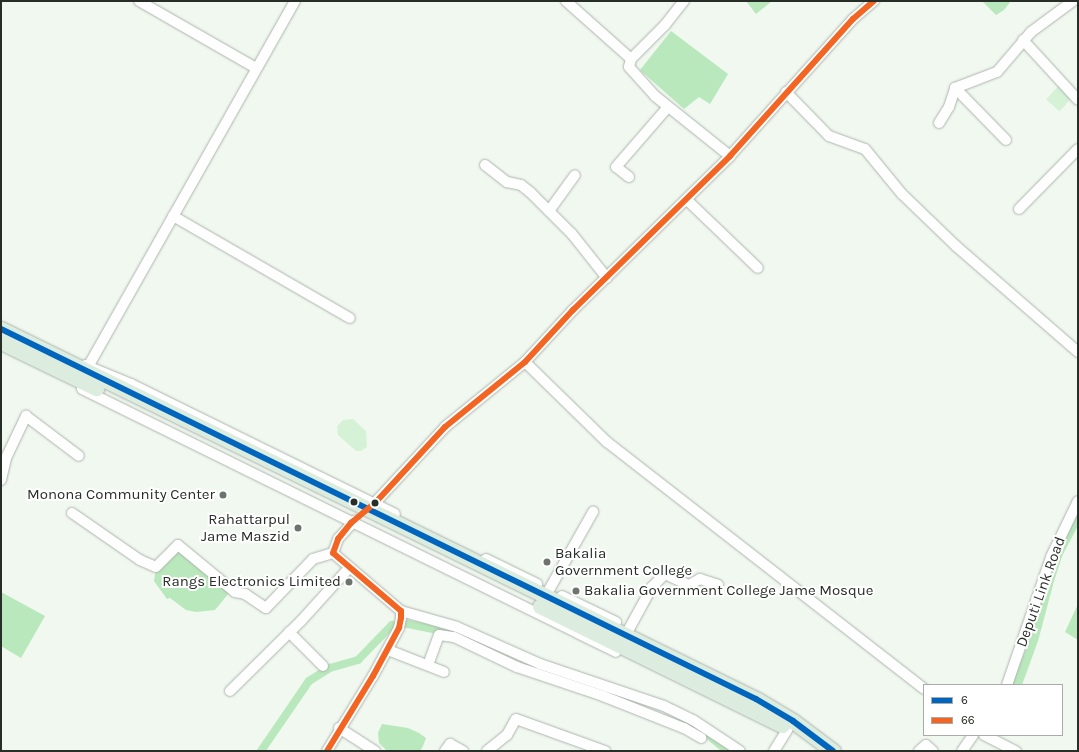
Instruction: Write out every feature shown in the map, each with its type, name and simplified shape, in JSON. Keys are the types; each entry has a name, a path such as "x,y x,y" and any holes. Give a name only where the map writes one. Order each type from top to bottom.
{"highway":[{"path":"1,330 38,353 663,667 732,692 756,698 793,721 832,751"},
{"path":"1,342 74,365 732,692 788,729 816,751"}],"street":[{"path":"139,1 156,5 256,68"},
{"path":"89,365 295,1"},
{"path":"566,1 631,59"},
{"path":"684,1 665,25 631,59 629,68 668,107 730,156"},
{"path":"373,505 445,427 524,362 687,200 730,156 853,19 874,1"},
{"path":"955,88 997,72 1023,40 1073,1"},
{"path":"1023,40 1078,100"},
{"path":"939,123 949,107 955,88"},
{"path":"955,88 1006,140"},
{"path":"786,92 829,136 864,149 902,194 956,246 1078,352"},
{"path":"628,177 616,167 668,107"},
{"path":"1019,209 1078,149"},
{"path":"485,164 507,182 521,185 549,211 572,234 607,278"},
{"path":"549,211 575,175"},
{"path":"687,200 758,268"},
{"path":"173,216 350,318"},
{"path":"38,353 49,372 651,668 663,667"},
{"path":"524,362 586,418 607,442 923,688"},
{"path":"74,365 89,365 629,629 726,679 732,692"},
{"path":"1,480 6,458 21,422 26,416 79,456"},
{"name":"Deputi Link Road","path":"1007,684 1051,556 1078,501"},
{"path":"549,590 593,512"},
{"path":"72,513 140,560 156,567 178,546 235,592 245,594 266,608 314,559 333,553"},
{"path":"333,553 338,539 354,521"},
{"path":"333,553 400,619 457,627 540,664 664,706 694,720 740,751"},
{"path":"230,691 289,632 349,568"},
{"path":"629,629 652,586 665,574 689,585 700,579 718,585"},
{"path":"327,751 339,728 388,650 400,619"},
{"path":"289,632 324,666"},
{"path":"428,665 439,635 454,637 517,667 603,696 684,728 701,738"},
{"path":"388,650 444,672"},
{"path":"487,751 507,736 516,719 604,751"},
{"path":"339,728 375,751"},
{"path":"774,751 788,729"},
{"path":"962,751 972,736"},
{"path":"988,737 1016,751"},
{"path":"445,751 450,744 463,751"},
{"path":"919,751 926,745 932,751"}],"shaded area":[{"path":"746,1 772,1 756,14"},
{"path":"982,1 1011,1 1004,10 996,15"},
{"path":"671,31 728,74 710,104 699,97 684,109 640,70"},
{"path":"1058,86 1072,98 1060,111 1046,100"},
{"path":"353,419 366,431 367,447 361,451 356,451 338,435 337,426 343,420"},
{"path":"177,549 229,593 215,610 196,612 186,610 170,598 167,599 154,581 156,568"},
{"path":"1050,583 1053,585 1038,641 1022,684 1011,684 1031,637 1046,584"},
{"path":"1,592 45,616 21,658 1,646"},
{"path":"1078,604 1078,640 1065,632"},
{"path":"382,724 408,728 419,733 426,738 420,751 387,751 379,743 378,733"}],"waterway":[{"path":"1046,593 1059,553 1078,518"},
{"path":"261,751 309,681 330,668 358,660 392,625 408,624 453,633"},
{"path":"681,722 703,731 728,751"}],"transit line":[{"name":"66","path":"327,751 373,676 399,628 401,618 401,611 333,553 338,539 351,523 375,503 445,427 525,362 573,310 730,156 853,19 874,1"},
{"name":"6","path":"1,329 756,699 793,721 833,751"}],"place":[{"name":"Monona Community Center","path":"223,495"},
{"name":"Rahattarpul Jame Maszid","path":"298,528"},
{"name":"Bakalia Government College","path":"547,562"},
{"name":"Rangs Electronics Limited","path":"349,582"},
{"name":"Bakalia Government College Jame Mosque","path":"576,591"}]}
